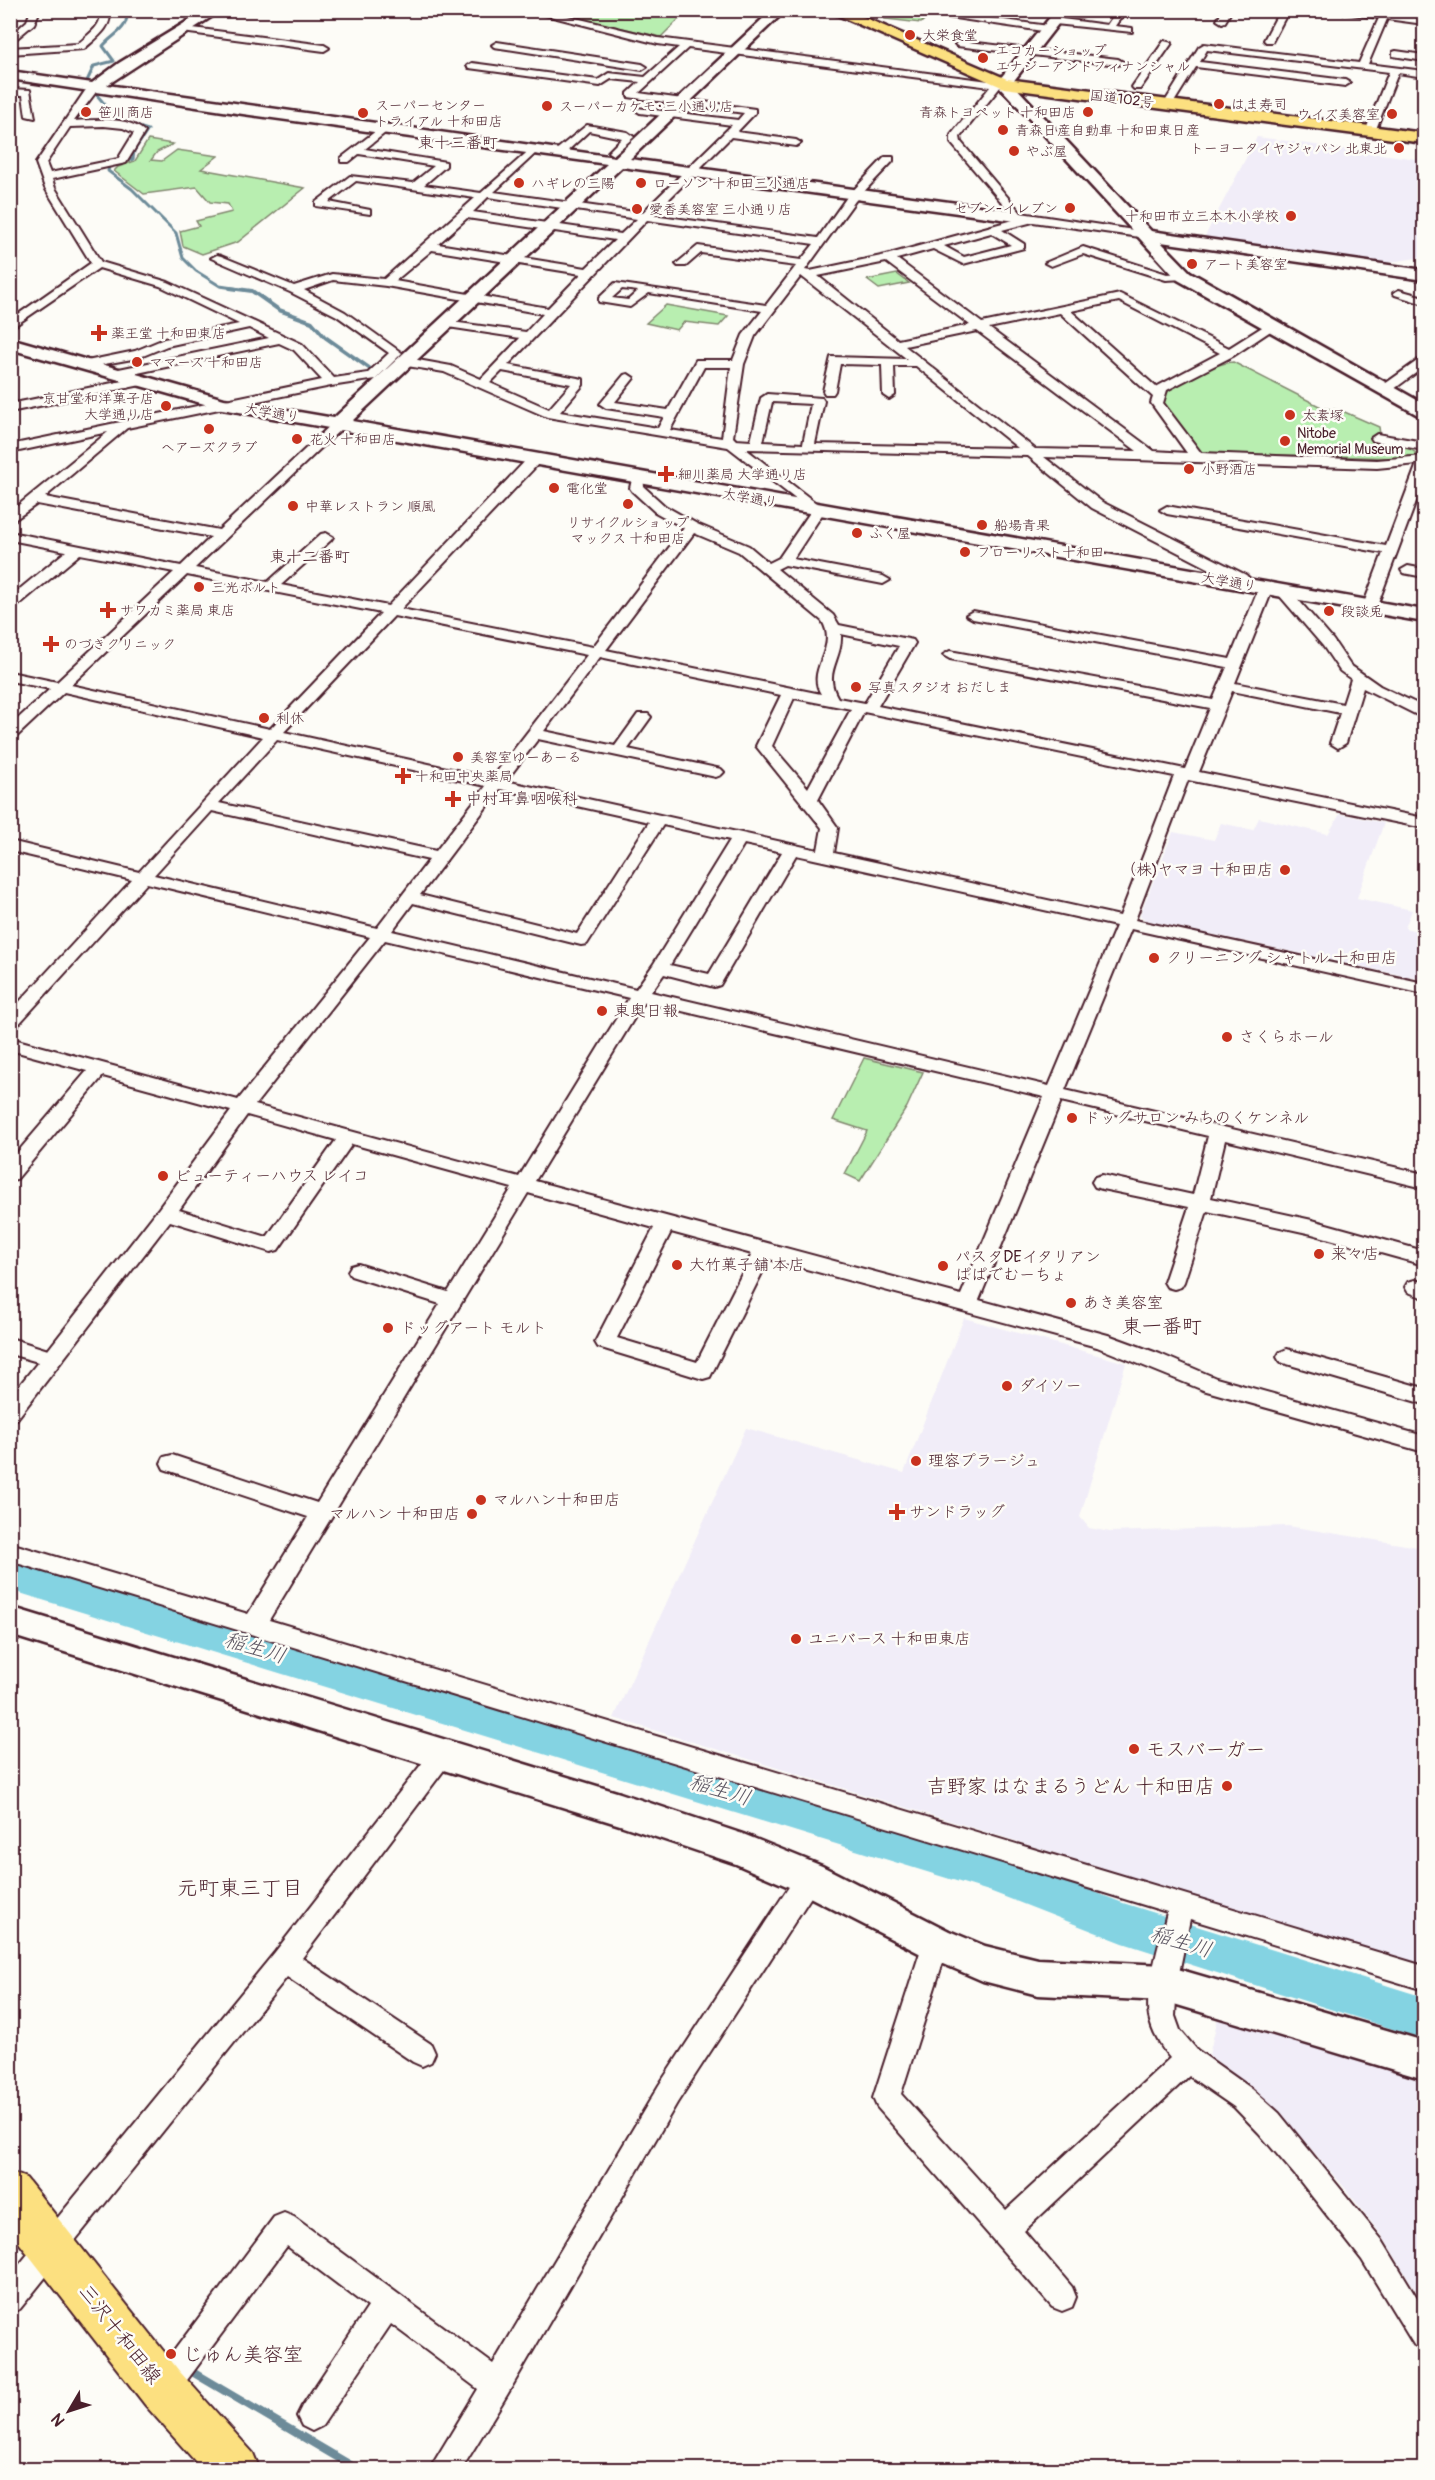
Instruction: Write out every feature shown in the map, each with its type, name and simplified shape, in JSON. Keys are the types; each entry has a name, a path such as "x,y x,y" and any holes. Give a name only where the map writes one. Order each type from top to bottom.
{"highway":[{"name":"国道102号","path":"833,10 1001,84 1425,138"}],"main road":[{"name":"三沢十和田線","path":"10,2193 114,2329 236,2469"}],"street":[{"path":"10,40 31,22 36,10"},
{"path":"10,51 81,48 105,23 106,15 103,10"},
{"path":"216,10 124,66 87,93 41,163 45,177 98,264 164,284 298,346 330,382"},
{"path":"530,10 658,41 1001,84 1184,276 1425,411"},
{"path":"10,735 549,227 616,157 669,114 780,10"},
{"path":"905,10 1045,30 1118,62"},
{"path":"1109,28 1122,10"},
{"path":"1222,20 1228,10"},
{"path":"1269,40 1285,10"},
{"path":"1329,10 1386,14 1425,21"},
{"path":"1362,66 1386,14"},
{"path":"960,44 1045,30 1109,28 1129,30"},
{"path":"185,30 324,48"},
{"path":"1024,217 1015,211 956,143 955,137 1045,30"},
{"path":"1137,87 1153,71 1167,43"},
{"path":"497,45 659,69"},
{"path":"482,385 622,238 752,111 631,95 686,45"},
{"path":"1168,105 1182,75 1194,64 1204,47 1425,74"},
{"path":"1396,54 1425,58"},
{"path":"1194,64 1345,83"},
{"path":"472,66 600,83 609,76 647,80"},
{"path":"1370,132 1395,70"},
{"path":"11,75 533,150 616,157 691,172 1425,275"},
{"path":"10,93 27,92 31,116"},
{"path":"640,110 740,123"},
{"path":"45,177 122,161 140,132 133,128 95,122 66,124"},
{"path":"560,153 587,128 629,137 616,157"},
{"path":"345,160 385,129"},
{"path":"731,134 796,143"},
{"path":"386,283 430,246 533,150"},
{"path":"356,152 442,164 415,187"},
{"path":"768,568 784,561 818,510 732,444 727,437 738,364 749,335 803,270 851,199 858,195 889,159"},
{"path":"366,212 320,204 354,178 821,242"},
{"path":"465,214 622,238"},
{"path":"682,264 698,249 803,270 888,258 992,230 1024,217"},
{"path":"934,245 963,261 1020,246 992,230"},
{"path":"430,246 589,272"},
{"path":"1052,263 1083,250 1166,277 1184,276"},
{"path":"10,449 330,382 372,376 396,352 341,314 294,290 217,258"},
{"path":"888,258 1151,455"},
{"path":"10,326 98,264"},
{"path":"803,270 1096,505 1241,578 1266,588 1299,612 1328,643 1345,668 1359,678 1425,713"},
{"path":"294,290 332,277 386,283 551,312"},
{"path":"646,290 771,309"},
{"path":"1399,293 1425,301"},
{"path":"897,344 1120,297 1228,353"},
{"path":"1062,309 1158,395"},
{"path":"448,323 528,336"},
{"path":"86,365 138,354 164,343 249,325"},
{"path":"1197,457 1157,403 1158,395 1167,384 1228,353 1271,326"},
{"path":"114,374 280,339"},
{"name":"大学通り","path":"10,343 222,404 1425,616"},
{"path":"829,391 835,360 920,363"},
{"path":"888,361 889,395"},
{"path":"407,362 447,369 551,414 732,444 808,448 1151,455 1377,464 1425,462 1370,606"},
{"path":"1386,389 1425,362"},
{"path":"662,433 700,363 738,364"},
{"path":"499,367 579,382 551,414"},
{"path":"628,378 606,404 673,415"},
{"path":"10,408 139,381"},
{"path":"756,446 767,398 818,401 808,448"},
{"path":"10,519 124,426"},
{"path":"1377,438 1425,446"},
{"path":"10,1023 146,877 274,734 534,460"},
{"path":"638,478 637,488 652,502 692,527 744,549 828,618 834,628 835,646 823,676 825,689 833,702"},
{"path":"34,499 221,535"},
{"path":"1167,510 1392,551"},
{"path":"10,1413 166,1213 243,1107 381,934 692,527"},
{"path":"10,536 391,611 1425,824"},
{"path":"271,587 326,537"},
{"path":"10,605 77,549"},
{"path":"784,561 883,580"},
{"path":"1408,570 1425,573"},
{"path":"968,1303 1186,775 1228,686 1266,588"},
{"path":"973,615 1235,664"},
{"path":"810,800 864,709 908,643 834,628"},
{"path":"950,655 1218,705"},
{"path":"1338,743 1359,678"},
{"path":"14,680 60,686 1425,989"},
{"path":"1228,686 1348,710"},
{"path":"789,693 764,746 810,800 830,828 825,856"},
{"path":"618,752 643,717"},
{"path":"533,733 716,772"},
{"path":"210,806 439,857"},
{"path":"408,897 581,940 659,819"},
{"path":"253,1626 640,995 660,968 740,837"},
{"path":"12,848 146,877 1425,1181"},
{"path":"660,968 714,981 792,849"},
{"path":"10,1044 524,1183 666,1224 1101,1340 1153,1359 1210,1384 1425,1444"},
{"path":"10,1174 100,1068"},
{"path":"1174,1282 1200,1203 1218,1133"},
{"path":"166,1213 271,1245 348,1136"},
{"path":"1102,1182 1312,1227 1425,1258"},
{"path":"666,1224 605,1342 703,1371 764,1250"},
{"path":"358,1271 453,1301"},
{"path":"10,1346 53,1359"},
{"path":"1287,1358 1425,1396"},
{"path":"172,1463 321,1513"},
{"path":"10,1552 1179,1913 1425,1978"},
{"path":"10,1621 620,1809 743,1850 809,1878 936,1943 983,1963 1038,1977 1167,1970 1425,2060"},
{"path":"10,2299 284,1961 442,1755"},
{"path":"444,2469 497,2385 668,2094 809,1878"},
{"path":"1179,1913 1167,1970 1162,2016 1170,2038 1188,2059 1243,2097 1269,2123 1372,2250 1425,2335"},
{"path":"936,1943 886,2098 1062,2297"},
{"path":"284,1961 422,2053"},
{"path":"1005,2230 1188,2059"},
{"path":"164,2389 284,2227 497,2385"},
{"path":"312,2416 387,2304"}],"shaded area":[{"name":"十和田市立三本木小学校","path":"1257,137 1424,160 1424,257 1382,265 1203,240"},
{"path":"1340,814 1384,823 1357,898 1412,910 1405,928 1424,933 1424,980 1145,920 1140,915 1173,832 1214,840 1221,823 1253,830 1259,818 1328,834"},
{"path":"964,1318 1126,1363 1080,1517 1089,1528 1110,1532 1288,1526 1424,1548 1424,1966 614,1718 746,1428 904,1473"},
{"path":"1218,2018 1424,2077 1424,2304 1383,2237 1344,2187 1276,2108 1209,2055"}],"green space":[{"path":"549,11 687,11 661,37"},
{"path":"890,11 929,15 921,23 885,19"},
{"path":"148,140 173,144 157,152 151,160 162,161 177,150 218,156 201,169 305,188 238,242 202,254 183,246 180,231 199,226 196,221 232,212 228,204 210,202 197,187 144,194 114,171 118,167 135,161"},
{"path":"897,274 909,283 879,289 867,280"},
{"path":"666,305 728,316 719,326 684,322 677,330 646,323"},
{"path":"1233,362 1323,408 1340,410 1379,427 1381,442 1410,449 1419,455 1399,458 1198,453 1175,435 1160,416 1164,397 1175,386 1195,375"},
{"path":"864,1058 923,1072 907,1107 860,1181 845,1174 867,1131 833,1120"}],"waterway":[{"path":"87,81 94,66 114,61 103,46 123,27 127,10"},
{"path":"96,94 119,121 148,130 134,151 133,159 109,167 108,171 132,189 176,233 183,258 196,271 220,286 240,289"},
{"path":"230,288 252,291 279,310 312,322 325,337 369,368"},
{"name":"稲生川","path":"10,1574 995,1873 1123,1923 1424,2018"},
{"path":"194,2373 359,2470"}],"place":[{"name":"大栄食堂","path":"910,35"},
{"name":"エコカーショップ エナジーアンドフィナンシャル","path":"983,58"},
{"name":"はま寿司","path":"1219,104"},
{"name":"スーパーカケモ･三小通り店","path":"547,106"},
{"name":"笹川商店","path":"86,112"},
{"name":"青森トヨペット 十和田店","path":"1088,112"},
{"name":"スーパーセンター トライアル 十和田店","path":"363,113"},
{"name":"ウイズ美容室","path":"1392,114"},
{"name":"青森日産自動車 十和田東日産","path":"1003,130"},
{"name":"トーヨータイヤジャパン 北東北","path":"1399,148"},
{"name":"やぶ屋","path":"1014,151"},
{"name":"ハギレの三陽","path":"519,183"},
{"name":"ローソン 十和田三小通店","path":"641,183"},
{"name":"セブン-イレブン","path":"1070,208"},
{"name":"愛香美容室 三小通り店","path":"637,209"},
{"name":"十和田市立三本木小学校","path":"1291,216"},
{"name":"アート美容室","path":"1192,264"},
{"name":"薬王堂 十和田東店","path":"99,333"},
{"name":"ママーズ 十和田店","path":"137,362"},
{"name":"京甘堂和洋菓子店 大学通り店","path":"166,406"},
{"name":"太素塚","path":"1290,415"},
{"name":"ヘアーズクラブ","path":"209,429"},
{"name":"花火 十和田店","path":"297,439"},
{"name":"Nitobe Memorial Museum","path":"1285,441"},
{"name":"小野酒店","path":"1189,469"},
{"name":"細川薬局 大学通り店","path":"666,474"},
{"name":"電化堂","path":"554,488"},
{"name":"リサイクルショップ マックス 十和田店","path":"628,504"},
{"name":"中華レストラン 順風","path":"293,506"},
{"name":"船場青果","path":"982,525"},
{"name":"ふく屋","path":"857,533"},
{"name":"フローリスト十和田","path":"965,552"},
{"name":"三光ボルト","path":"199,587"},
{"name":"サワカミ薬局 東店","path":"108,610"},
{"name":"段談兎","path":"1329,611"},
{"name":"のづきクリニック","path":"51,644"},
{"name":"写真スタジオ おだしま","path":"856,687"},
{"name":"利休","path":"264,718"},
{"name":"美容室ゆーあーる","path":"458,757"},
{"name":"十和田中央薬局","path":"403,776"},
{"name":"中村耳鼻咽喉科","path":"453,799"},
{"name":"（株)ヤマヨ 十和田店","path":"1285,870"},
{"name":"クリーニング シャトル 十和田店","path":"1154,958"},
{"name":"東奥日報","path":"602,1011"},
{"name":"さくらホール","path":"1227,1037"},
{"name":"ドッグサロン みちのくケンネル","path":"1072,1118"},
{"name":"ビューティーハウス レイコ","path":"163,1176"},
{"name":"来々店","path":"1319,1254"},
{"name":"大竹菓子舗 本店","path":"677,1265"},
{"name":"パスタDEイタリアン ぱぱでむーちょ","path":"943,1266"},
{"name":"あき美容室","path":"1071,1303"},
{"name":"ドッグアート モルト","path":"388,1328"},
{"name":"ダイソー","path":"1007,1386"},
{"name":"理容プラージュ","path":"916,1461"},
{"name":"マルハン十和田店","path":"481,1500"},
{"name":"サンドラッグ","path":"897,1512"},
{"name":"マルハン 十和田店","path":"472,1514"},
{"name":"ユニバース 十和田東店","path":"796,1639"},
{"name":"モスバーガー","path":"1134,1749"},
{"name":"吉野家 はなまるうどん 十和田店","path":"1227,1786"},
{"name":"じゅん美容室","path":"171,2354"}],"district":[{"name":"東十三番町","path":"458,143"},
{"name":"東十二番町","path":"310,557"},
{"name":"東一番町","path":"1162,1326"},
{"name":"元町東三丁目","path":"240,1888"}]}
